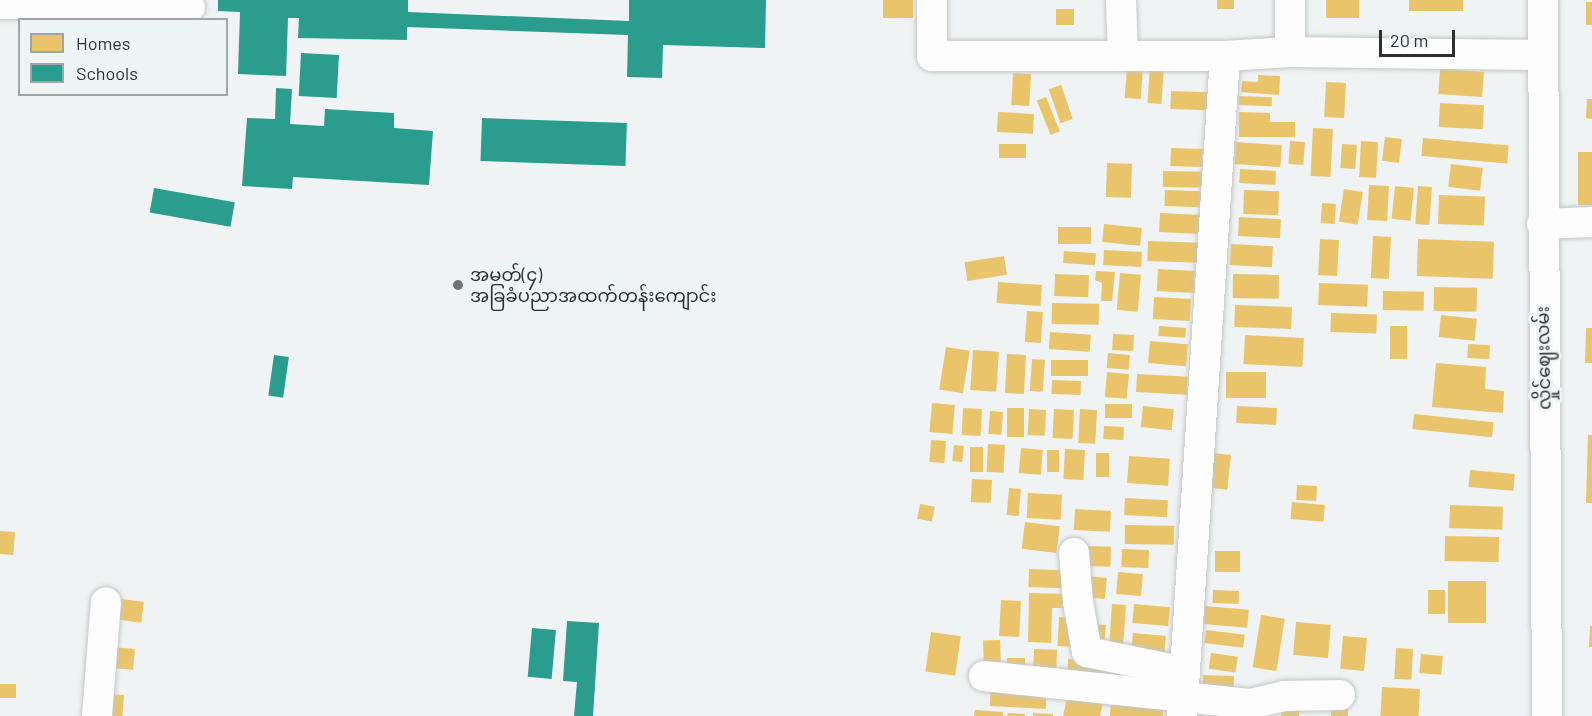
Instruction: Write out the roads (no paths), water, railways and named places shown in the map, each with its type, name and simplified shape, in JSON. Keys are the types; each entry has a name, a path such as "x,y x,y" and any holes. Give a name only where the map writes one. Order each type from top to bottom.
{"street":[{"path":"932,0 932,56 1225,56 1290,52 1542,55"},
{"path":"1121,0 1123,56"},
{"path":"1290,0 1290,52"},
{"name":"လှိုင်ဈေးလမ်း","path":"1543,0 1542,224 1547,716"},
{"path":"0,4 190,7"},
{"path":"1184,695 1225,56"},
{"path":"1542,224 1592,222"},
{"path":"1074,553 1078,602 1088,652 1184,695"},
{"path":"97,716 106,602"},
{"path":"984,676 1184,695 1250,704 1284,696 1340,695"}],"place":[{"name":"အမှတ်(၄) အခြခံပညာအထက်တန်းကျောင်း","path":"458,285"}]}
